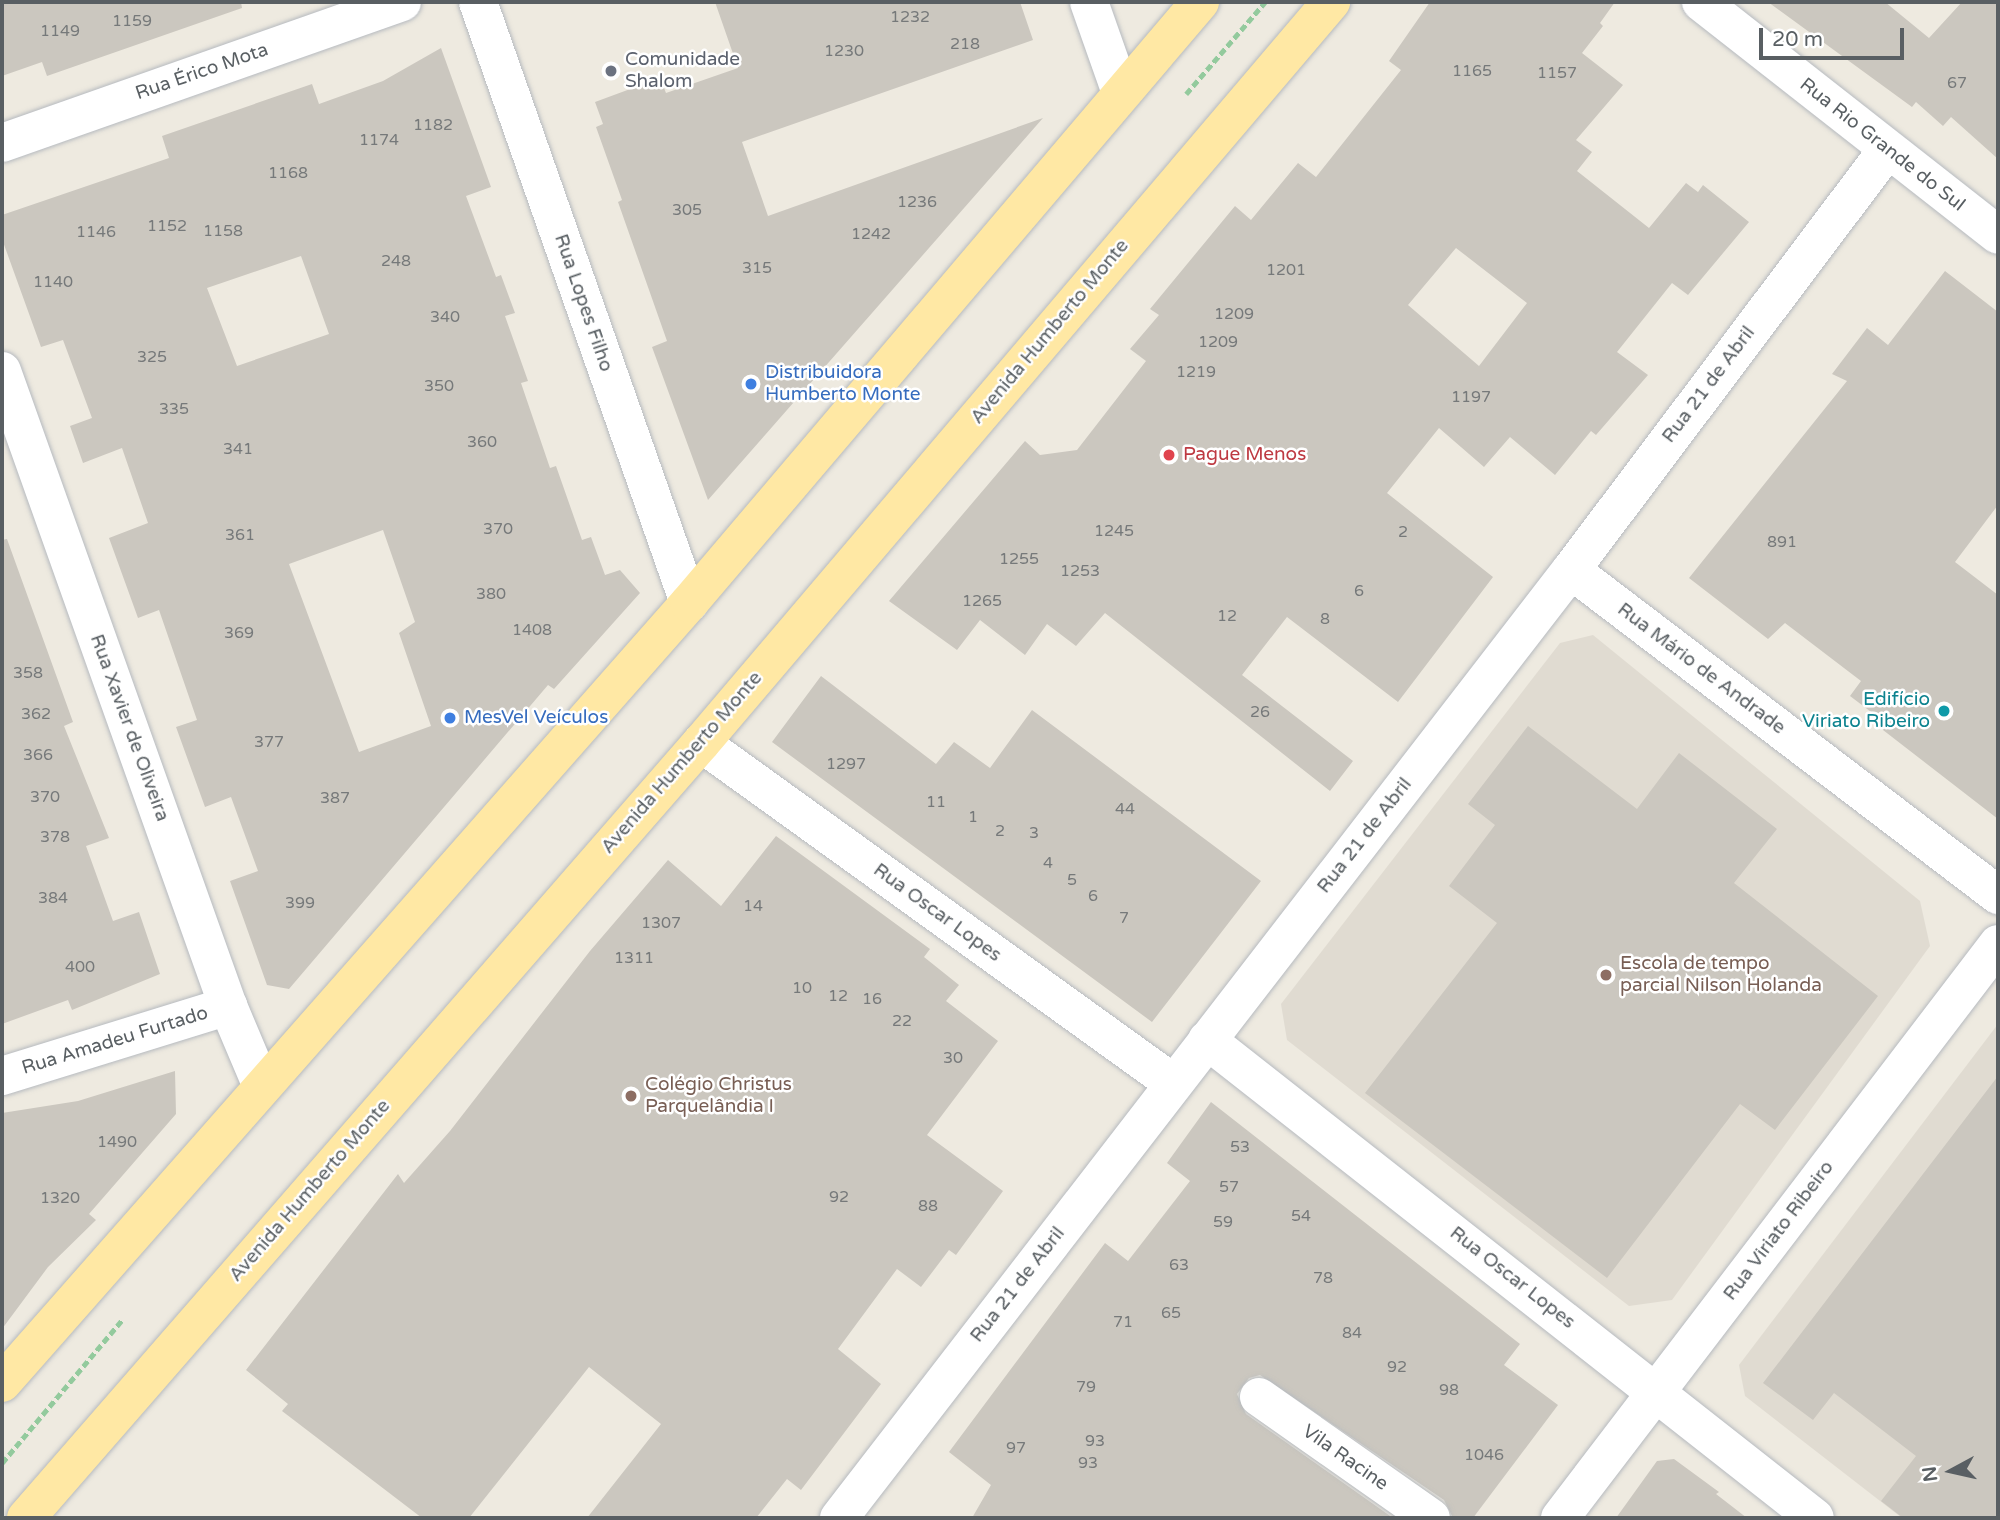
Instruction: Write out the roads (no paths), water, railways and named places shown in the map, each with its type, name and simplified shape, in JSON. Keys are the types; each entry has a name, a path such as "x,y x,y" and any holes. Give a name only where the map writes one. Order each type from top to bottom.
{"main road":[{"path":"2,1383 261,1084 690,603 1200,2"},
{"name":"Avenida Humberto Monte","path":"26,1518 701,743 1331,2"}],"street":[{"name":"Rua Érico Mota","path":"2,143 402,2"},
{"name":"Rua Lopes Filho","path":"478,2 690,603"},
{"path":"1089,2 1121,93"},
{"name":"Rua Rio Grande do Sul","path":"1701,2 1886,150 1998,235"},
{"name":"Rua 21 de Abril","path":"839,1518 1571,570 1886,150"},
{"name":"Rua Xavier de Oliveira","path":"2,371 228,1006 261,1084"},
{"name":"Rua Mário de Andrade","path":"1571,570 1998,895"},
{"name":"Rua Oscar Lopes","path":"701,743 1173,1083"},
{"name":"Rua Viriato Ribeiro","path":"1560,1518 1998,944"},
{"name":"Rua Amadeu Furtado","path":"2,1076 228,1006"},
{"name":"Rua Oscar Lopes","path":"1207,1040 1657,1391 1815,1518"},
{"name":"Vila Racine","path":"1259,1397 1431,1518"}],"place":[{"name":"Comunidade Shalom","path":"611,71"},
{"name":"Distribuidora Humberto Monte","path":"751,384"},
{"name":"Pague Menos","path":"1169,455"},
{"name":"Edifício Viriato Ribeiro","path":"1944,711"},
{"name":"MesVel Veículos","path":"450,718"},
{"name":"Escola de tempo parcial Nilson Holanda","path":"1606,975"},
{"name":"Colégio Christus Parquelândia I","path":"631,1096"}]}
